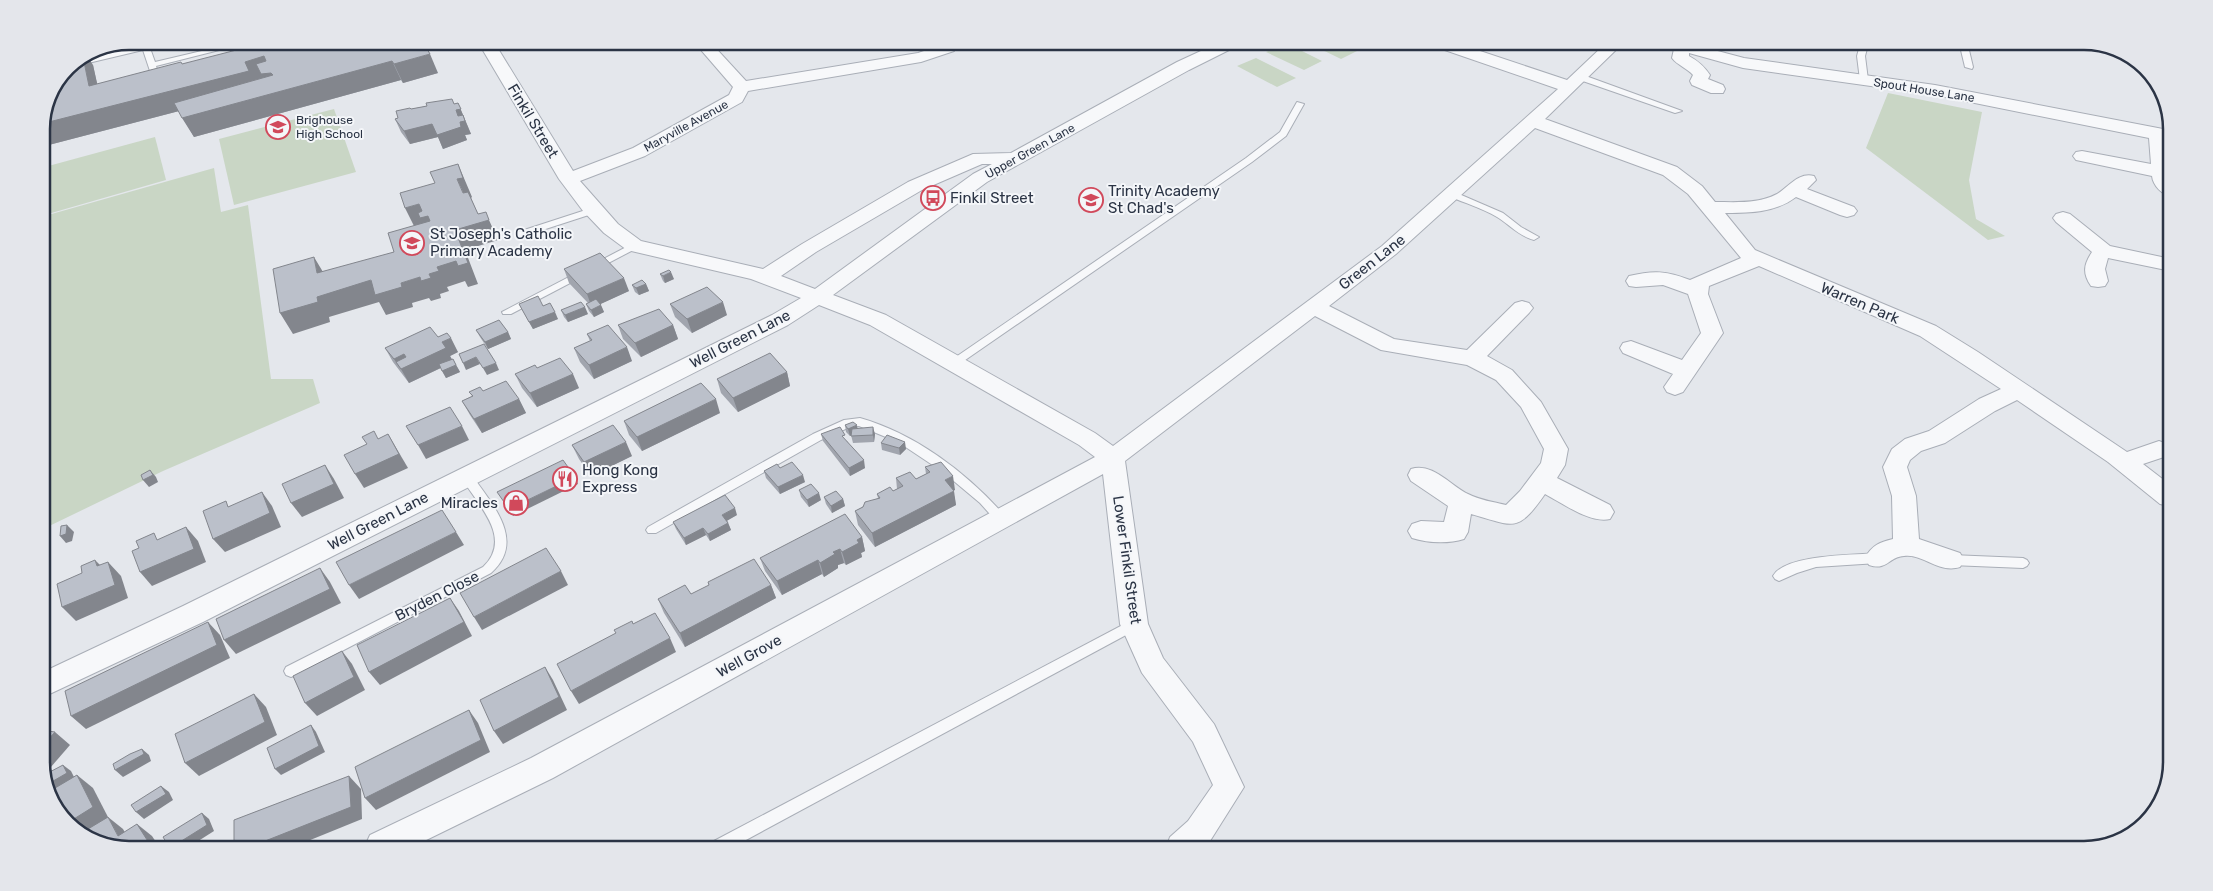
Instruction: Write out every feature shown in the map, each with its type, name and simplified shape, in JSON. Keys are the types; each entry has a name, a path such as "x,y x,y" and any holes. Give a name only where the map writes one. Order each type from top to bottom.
{"street":[{"name":"Finkil Street","path":"491,50 568,179 616,235 634,246 765,277 878,320 1088,439 1113,458"},
{"name":"Maryville Avenue","path":"568,179 639,152 736,98 742,87 709,50"},
{"path":"742,87 927,62 945,50"},
{"name":"Upper Green Lane","path":"819,296 980,178 1183,66 1216,50"},
{"path":"1463,50 1575,82"},
{"name":"Green Lane","path":"1113,458 1390,250 1533,121 1608,50"},
{"path":"1680,50 1680,58 1692,64 1702,75 1698,80 1717,89"},
{"name":"Spout House Lane","path":"1695,50 1743,63 1935,90 2163,135"},
{"name":"Warren Park","path":"1533,121 1670,171 1695,190 1748,254 1928,331 2019,390 2123,462 2163,492"},
{"path":"2163,147 2161,172 2163,182"},
{"path":"2082,156 2161,172"},
{"path":"765,277 809,248 915,186 979,158 1015,159"},
{"path":"1710,208 1758,207 1783,198 1800,186 1847,211"},
{"path":"2063,218 2103,252 2163,263"},
{"path":"2098,281 2094,272 2096,259 2103,252"},
{"path":"1631,348 1681,379 1712,333 1698,291 1699,283 1758,259"},
{"path":"1636,281 1666,271 1698,291"},
{"name":"Well Green Lane","path":"50,682 193,614 780,320 819,296"},
{"path":"1314,307 1389,345 1472,358 1504,375 1530,402 1556,449 1553,465 1529,498 1511,516 1461,502 1420,475"},
{"path":"1472,358 1522,308"},
{"path":"1906,545 1904,496 1895,467 1900,455 1913,445 1937,437 1987,405 2019,390"},
{"path":"2123,462 2159,450"},
{"name":"Well Grove","path":"391,841 542,768 1113,458"},
{"name":"Lower Finkil Street","path":"1113,458 1134,624 1152,665 1204,733 1229,787 1199,831 1188,841"},
{"path":"1541,481 1600,512"},
{"path":"1421,532 1455,532 1461,502"},
{"path":"1878,558 1885,551 1906,545 1951,560"}],"lane":[{"path":"89,61 134,50"},
{"path":"147,50 157,80 171,78"},
{"path":"152,66 215,50"},
{"path":"1863,50 1861,56 1864,80"},
{"path":"1965,50 1969,67"},
{"path":"1575,82 1678,110"},
{"path":"954,363 1106,256 1200,195 1249,160 1283,134 1300,104"},
{"path":"1452,194 1500,215 1525,233 1534,236"},
{"path":"521,234 595,210"},
{"path":"506,312 634,246"},
{"path":"652,530 817,437 848,423 860,422 902,439 947,469 984,500 1001,519"},
{"name":"Bryden Close","path":"291,671 487,570 498,560 501,550 501,539 497,525 467,477"},
{"path":"1780,576 1808,562 1838,558 1859,560 1878,558"},
{"path":"1951,560 2023,563"},
{"path":"729,841 1134,624"}],"green space":[{"path":"1270,50 1300,50 1322,61 1304,70 1266,52"},
{"path":"1322,50 1359,50 1341,59"},
{"path":"1256,58 1296,78 1277,87 1237,66"},
{"path":"1888,93 1982,112 1969,180 1976,219 2005,236 1988,240 1866,148"},
{"path":"334,109 356,172 234,205 219,139"},
{"path":"155,137 166,180 50,213 50,166"},
{"path":"214,168 221,212 248,205 271,379 313,379 320,403 163,471 50,526 50,214"}],"building":[{"path":"236,50 428,50 430,54 394,64 392,61 182,118 174,103 273,75 271,73 261,74 256,64 266,61 264,56 245,62 249,71 51,121 56,99 63,85 84,64 89,86 181,62 182,64"},
{"path":"452,99 454,104 458,103 461,109 456,110 458,116 463,115 465,121 460,122 461,127 437,135 432,124 404,131 395,119 398,118 396,111 427,106 426,103"},
{"path":"458,164 463,178 457,179 463,193 468,192 478,214 486,212 489,220 455,230 468,263 458,266 456,261 437,267 439,271 429,274 431,278 421,281 420,277 401,283 402,287 375,295 371,280 317,297 318,302 280,313 273,269 314,257 317,273 394,252 388,233 430,221 428,216 420,218 418,213 422,211 419,204 405,208 400,193 435,183 430,172"},
{"path":"600,253 624,278 587,294 564,269"},
{"path":"669,270 671,272 663,276 660,274"},
{"path":"642,280 646,284 636,288 632,285"},
{"path":"707,287 723,302 687,319 670,304"},
{"path":"538,296 543,306 550,303 555,312 529,322 519,304"},
{"path":"596,299 601,305 591,310 586,304"},
{"path":"581,302 585,307 565,315 561,310"},
{"path":"659,309 673,325 635,343 618,325"},
{"path":"499,320 508,332 485,342 476,330"},
{"path":"608,325 627,347 589,365 574,348 592,340 587,334"},
{"path":"430,327 438,337 447,333 451,338 442,342 446,348 401,369 396,362 406,357 404,354 394,359 385,348"},
{"path":"484,344 496,363 483,368 476,357 463,363 459,354"},
{"path":"770,353 787,372 733,398 717,379"},
{"path":"560,358 573,374 530,393 515,374 535,365 537,368"},
{"path":"453,359 456,365 442,371 439,364"},
{"path":"506,381 519,399 474,419 462,401 473,396 469,392 480,387 483,391"},
{"path":"701,383 716,399 637,437 624,421"},
{"path":"450,407 462,426 418,445 406,426"},
{"path":"853,422 857,425 848,429 845,425"},
{"path":"613,425 626,442 584,462 572,445"},
{"path":"840,427 845,435 842,436 864,460 849,468 821,434"},
{"path":"873,427 873,435 851,436 852,429"},
{"path":"374,431 378,439 388,434 399,454 355,474 344,455 367,444 362,437"},
{"path":"887,435 905,442 899,448 881,443"},
{"path":"563,460 575,477 509,509 497,492"},
{"path":"792,462 803,475 778,487 764,471 777,464 780,468"},
{"path":"941,462 953,476 945,480 954,491 872,533 855,511 863,507 865,502 880,498 877,494 890,487 893,491 903,486 896,478 910,472 916,479 930,472 925,467"},
{"path":"325,465 334,484 291,503 282,484"},
{"path":"150,470 153,475 143,480 141,475"},
{"path":"811,484 819,493 807,500 799,490"},
{"path":"836,491 843,499 831,506 824,497"},
{"path":"262,492 270,513 213,539 203,511 226,501 228,507"},
{"path":"725,495 735,508 722,515 728,523 708,534 703,528 684,538 673,522"},
{"path":"442,510 456,532 349,585 336,562"},
{"path":"845,514 862,537 857,540 859,543 842,552 840,549 833,552 835,554 820,563 818,560 777,581 760,558"},
{"path":"67,525 66,534 60,536 61,526"},
{"path":"186,527 194,549 140,572 132,551 139,548 136,541 154,533 157,540"},
{"path":"546,548 561,571 474,617 460,593"},
{"path":"754,559 771,585 680,633 658,599 685,585 691,594 709,585 708,582"},
{"path":"95,560 97,566 108,562 115,585 62,607 57,584 82,573 81,566"},
{"path":"320,568 330,589 224,640 216,619"},
{"path":"450,598 464,622 369,672 357,645"},
{"path":"655,613 670,638 571,691 557,664 616,633 614,630 632,621 633,624"},
{"path":"208,622 217,645 71,716 65,691"},
{"path":"342,651 354,677 305,703 293,676"},
{"path":"545,667 559,697 494,731 480,700"},
{"path":"254,694 265,722 185,763 175,734"},
{"path":"469,710 481,740 365,798 355,767"},
{"path":"311,725 319,746 275,769 267,748"},
{"path":"142,749 144,754 115,770 113,764"},
{"path":"63,765 67,773 53,781 51,771"},
{"path":"77,775 93,807 74,819 66,810 55,788"},
{"path":"349,776 351,807 265,841 234,841 234,820"},
{"path":"161,786 166,794 136,812 131,805"},
{"path":"202,813 207,825 181,841 166,841 163,837"},
{"path":"108,817 118,836 137,824 148,841 129,841 104,837 88,829"}],"place":[{"name":"Brighouse High School","path":"278,127"},
{"name":"Finkil Street","path":"933,198"},
{"name":"Trinity Academy St Chad's","path":"1091,200"},
{"name":"St Joseph's Catholic Primary Academy","path":"412,243"},
{"name":"Hong Kong Express","path":"565,479"},
{"name":"Miracles","path":"516,503"}]}
